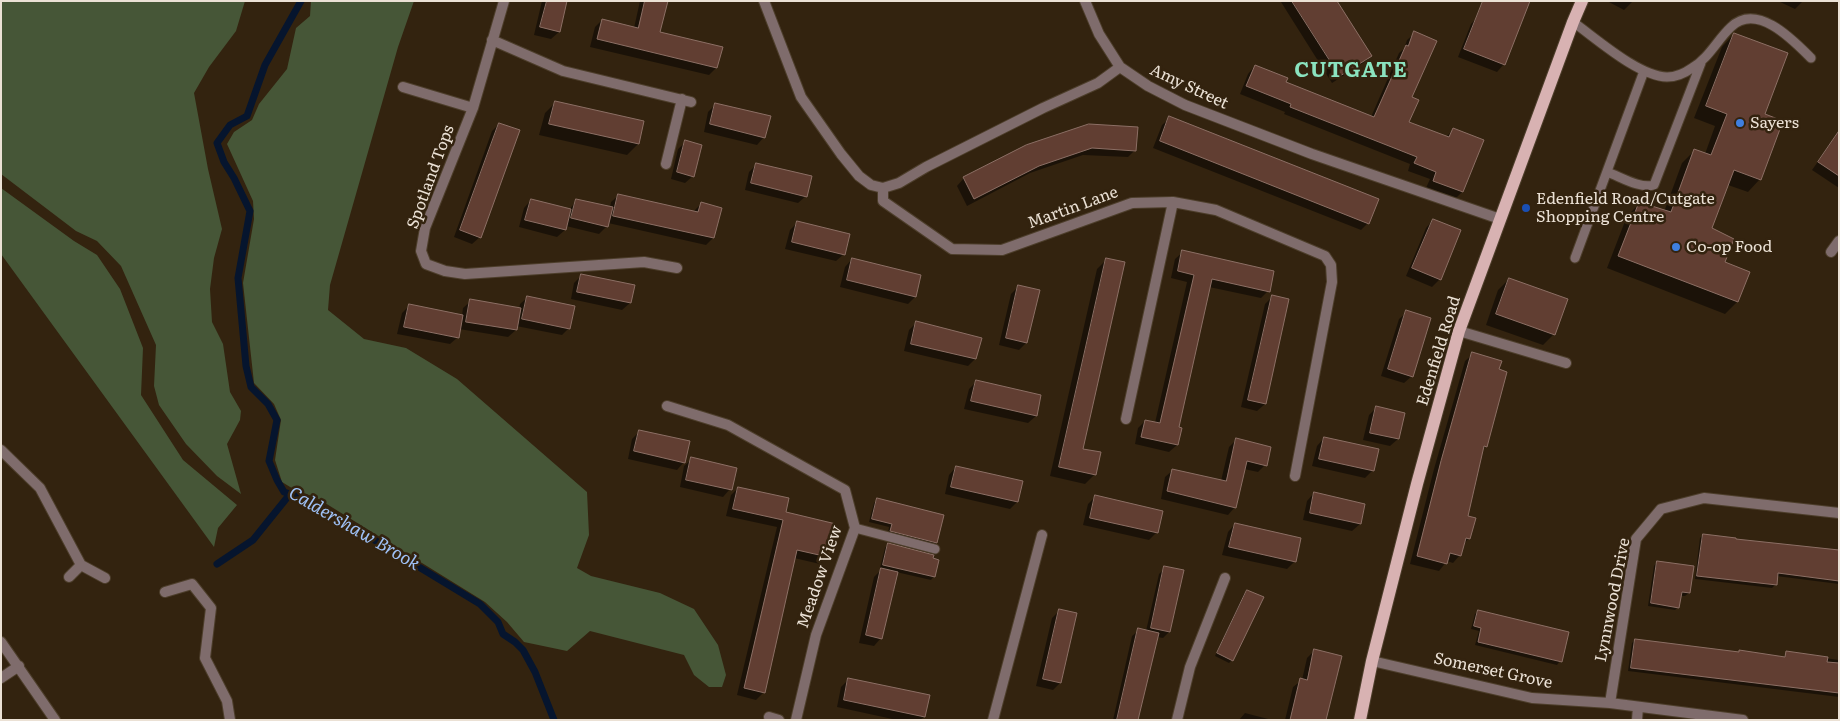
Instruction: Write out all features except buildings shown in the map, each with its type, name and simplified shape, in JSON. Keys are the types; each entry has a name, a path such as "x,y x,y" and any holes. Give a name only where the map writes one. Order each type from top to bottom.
{"main road":[{"name":"Edenfield Road","path":"1360,720 1372,661 1417,484 1459,331 1582,1"}],"street":[{"name":"Spotland Tops","path":"504,1 473,108 425,228 421,252 426,264 444,271 465,274 644,262 677,268"},
{"path":"764,1 801,97 859,176 871,184 883,188 899,183 926,167 1043,108 1098,83 1120,67 1099,34 1086,1"},
{"path":"492,40 563,71 687,100 666,164"},
{"name":"Amy Street","path":"1120,67 1148,86 1186,105 1312,154 1500,219"},
{"path":"403,87 473,108"},
{"name":"Martin Lane","path":"883,188 883,201 952,249 1002,250 1132,203 1173,202 1216,210 1325,256 1331,265 1332,282 1295,476"},
{"path":"1126,419 1173,202"},
{"path":"1831,252 1839,241"},
{"path":"1459,331 1566,363"},
{"name":"Meadow View","path":"667,406 728,425 845,490 855,528 816,635 796,720"},
{"path":"1,450 40,488 81,564 105,578"},
{"name":"Lynnwood Drive","path":"1610,703 1636,539 1661,509 1704,498 1839,513"},
{"path":"993,720 1042,535"},
{"path":"69,577 81,564"},
{"path":"1177,720 1190,667 1225,578"},
{"path":"165,592 192,584 211,608 205,658 227,701 230,720"},
{"path":"1,642 55,720"},
{"name":"Somerset Grove","path":"1372,661 1532,698 1610,703 1682,716 1742,720"},
{"path":"1,678 19,666"},
{"path":"1636,720 1638,707"},
{"path":"769,717 779,720"}],"lane":[{"path":"1607,172 1640,185 1648,187 1654,185 1701,63 1732,26 1746,19 1765,21 1790,38 1811,58"},
{"path":"1573,22 1637,68 1667,77 1684,73 1701,63"},
{"path":"1575,258 1644,70"},
{"path":"855,528 936,549"}],"green space":[{"path":"3,1 245,1 236,31 209,67 194,93 208,169 222,229 214,258 210,289 212,322 223,344 230,392 241,411 240,420 227,444 241,494 217,476 186,444 159,405 154,386 156,345 121,266 97,241 76,231 1,174 1,4"},
{"path":"311,1 414,1 398,47 330,285 328,310 364,339 406,348 457,379 587,492 589,535 577,568 591,576 660,593 694,609 718,645 726,675 722,687 709,687 694,675 684,655 590,631 567,651 524,642 507,622 485,602 317,498 295,490 282,482 275,460 281,420 274,404 254,383 243,283 254,219 253,201 227,144 234,132 252,120 259,104 287,69 296,28 310,16"},
{"path":"1,188 74,241 97,255 120,289 143,348 141,395 183,460 237,505 218,528 214,547 1,254"}],"waterway":[{"name":"Caldershaw Brook","path":"301,1 265,65 247,116 230,125 217,143 224,162 250,211 238,278 246,366 251,387 268,404 277,420 269,461 284,492 310,501 480,604 498,622 503,634 523,650 535,672 554,720"},
{"path":"217,564 253,540 290,494"}],"place":[{"name":"Sayers","path":"1740,123"},
{"name":"Edenfield Road/Cutgate Shopping Centre","path":"1526,208"},
{"name":"Co-op Food","path":"1676,247"}],"district":[{"name":"CUTGATE","path":"1351,71"}]}
